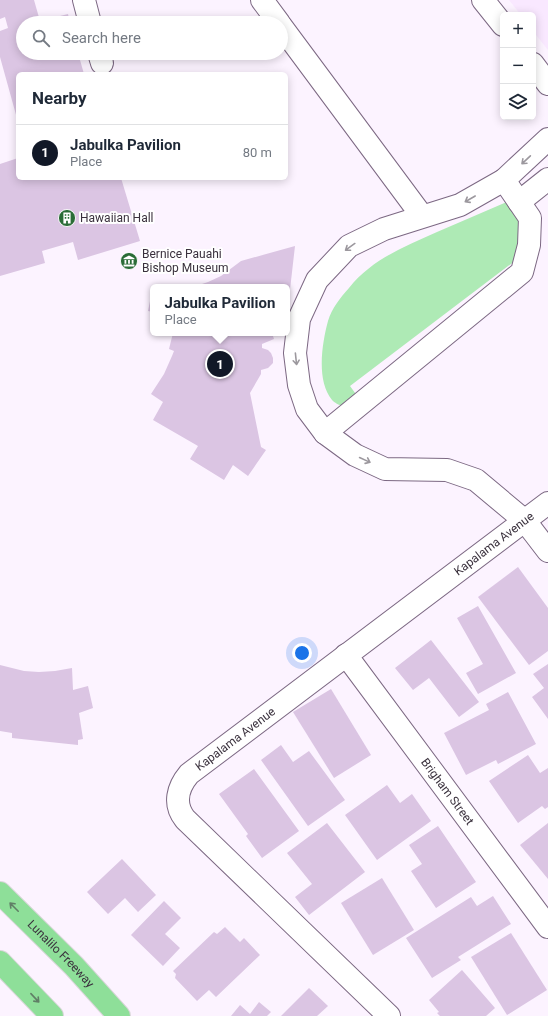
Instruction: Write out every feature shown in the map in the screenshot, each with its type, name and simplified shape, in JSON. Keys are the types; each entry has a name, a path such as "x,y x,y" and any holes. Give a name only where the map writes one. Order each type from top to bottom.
{"highway":[{"name":"Lunalilo Freeway","path":"0,893 74,966 119,1016"},
{"path":"0,962 52,1016"},
{"path":"0,966 18,980"}],"street":[{"path":"84,0 88,16"},
{"path":"262,0 274,16"},
{"path":"483,0 500,21"},
{"path":"288,35 422,216"},
{"path":"536,68 548,84"},
{"path":"548,139 504,180 460,205 384,229 349,246 317,280 299,319 295,353 299,385 307,408 325,433 355,455 385,469 447,470 476,480 525,521 548,552"},
{"path":"519,202 548,179"},
{"path":"325,433 522,272 529,245 530,218 504,180"},
{"name":"Kapalama Avenue","path":"389,1016 185,819 179,810 178,804 180,789 189,774 548,503"},
{"name":"Brigham Street","path":"346,655 548,928"}],"shaded area":[{"path":"509,0 548,0 548,50 536,35 536,12 519,12"}],"green space":[{"path":"509,201 539,242 539,253 534,267 524,254 350,386 358,397 350,403 343,405 333,401 327,392 322,372 322,351 326,330 330,316 337,303 358,278 378,261 389,255"}],"building":[{"path":"0,0 34,0 39,16 16,16 16,60 80,60 83,72 16,72 16,115 0,57 0,31 8,28 5,17 0,19"},
{"name":"Hawaiian Hall","path":"16,159 16,180 122,180 140,241 78,260 73,242 42,251 45,263 0,276 0,164"},
{"path":"295,246 290,290 290,284 202,284 221,276 241,261"},
{"path":"150,301 150,311 148,311"},
{"path":"172,336 273,336 274,339 262,344 262,348 271,353 273,363 268,368 261,370 261,374 250,393 261,447 266,450 248,476 233,465 224,480 190,459 198,446 153,420 163,402 151,394 164,374 174,351 169,349"},
{"path":"518,567 548,608 548,651 529,665 478,597"},
{"path":"478,606 516,673 478,694 466,673 483,664 457,618"},
{"path":"431,640 479,702 459,717 429,678 413,690 395,668"},
{"path":"548,664 548,719 532,697 544,688 533,674"},
{"path":"0,665 24,671 39,672 72,668 73,690 88,686 93,708 79,713 83,739 78,740 78,745 12,738 12,733 0,731"},
{"path":"331,689 371,755 334,778 293,712"},
{"path":"508,692 536,744 498,764 496,760 466,775 444,733 489,710 486,704"},
{"path":"281,745 293,762 309,751 345,800 308,826 261,760"},
{"path":"528,755 540,773 548,768 548,807 545,809 542,806 518,823 489,781"},
{"path":"254,769 299,831 262,858 246,836 248,834 219,794"},
{"path":"387,785 400,803 412,794 431,821 377,860 345,815"},
{"path":"327,823 365,872 309,915 295,897 312,884 287,853"},
{"path":"548,823 548,879 520,845"},
{"path":"438,826 476,882 436,908 411,871 422,864 409,845"},
{"path":"122,859 156,895 138,912 125,898 108,914 87,892"},
{"path":"382,878 414,930 373,955 341,903"},
{"path":"493,896 511,924 458,957 461,960 432,978 406,938 471,897 477,906"},
{"path":"164,901 181,918 165,934 180,948 163,966 131,935"},
{"path":"225,927 240,942 244,938 260,955 216,997 209,990 197,1001 175,978 176,974 173,971 214,932 217,934"},
{"path":"511,933 547,990 507,1015 471,957"},
{"path":"462,970 495,1008 486,1016 440,1016 437,1013 439,1012 429,1000"},
{"path":"309,988 328,1006 317,1016 281,1016"},
{"path":"259,1002 271,1012 267,1016 231,1016 240,1005 250,1014"}],"place":[{"name":"Hawaiian Hall","path":"67,218"},
{"name":"Bernice Pauahi Bishop Museum","path":"129,261"},
{"name":"Jabulka Pavilion","path":"220,364"}]}
